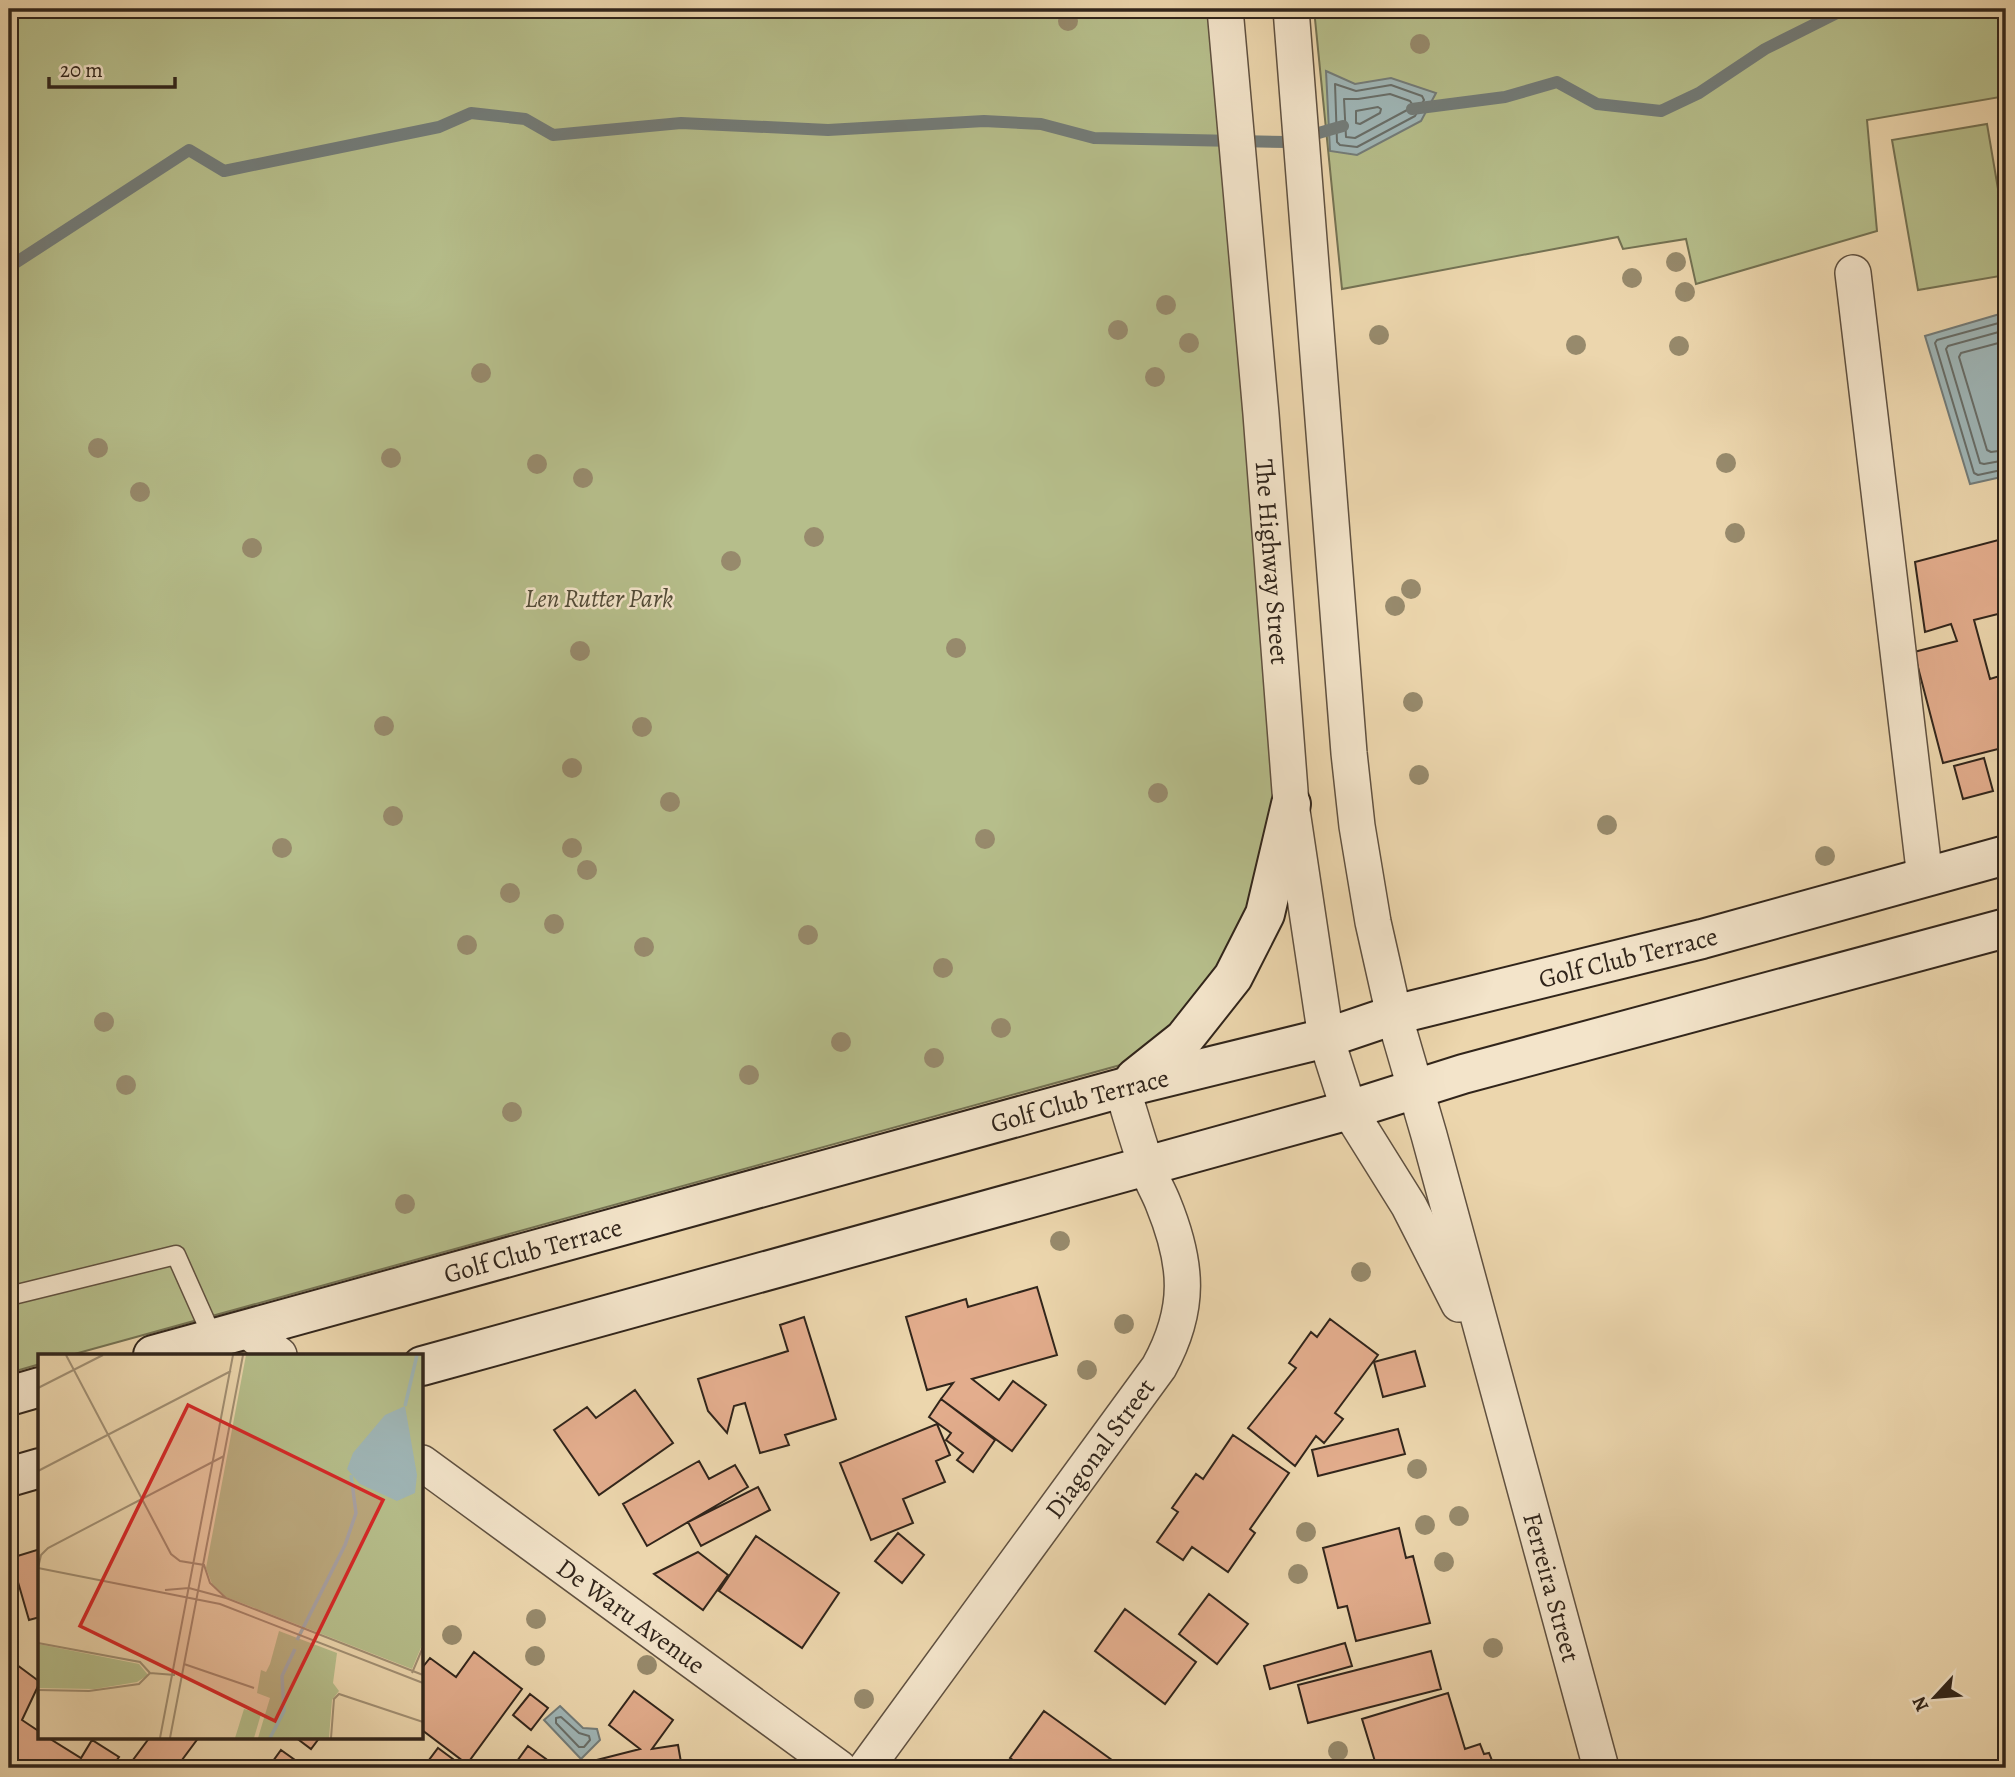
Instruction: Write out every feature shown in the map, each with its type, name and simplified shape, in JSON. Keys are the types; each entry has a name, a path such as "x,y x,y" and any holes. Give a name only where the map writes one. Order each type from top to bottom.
{"street":[{"name":"The Highway Street","path":"1225,9 1291,804 1326,1038 1349,1110"},
{"path":"1291,9 1339,636 1357,826 1373,922 1394,1015 1416,1087"},
{"path":"1853,273 1924,877"},
{"path":"1122,1088 1184,1039 1233,977 1265,914 1291,804"},
{"name":"Golf Club Terrace","path":"157,1354 1122,1088 1326,1038 1394,1015 1702,940 2006,855"},
{"path":"424,1365 1349,1110 1416,1087 2006,928"},
{"name":"Ferreira Street","path":"1416,1087 1601,1768"},
{"name":"Diagonal Street","path":"866,1768 1159,1367 1172,1345 1179,1319 1184,1275 1164,1204 1146,1166 1122,1088"},
{"name":"Ferreira Street","path":"1349,1110 1409,1206 1449,1282 1503,1407"},
{"path":"230,1334 277,1354"},
{"path":"9,1396 38,1388"},
{"name":"De Waru Avenue","path":"424,1464 839,1768"},
{"path":"9,1477 38,1469"}],"lane":[{"path":"9,1296 176,1255 230,1334"}],"green space":[{"name":"Len Rutter Park","path":"9,9 1216,9 1276,806 1250,910 1202,999 1135,1061 75,1354 38,1354 38,1365 9,1373"},
{"path":"1314,9 2006,9 2006,96 1867,120 1877,231 1696,284 1686,239 1623,249 1618,237 1342,289"},
{"path":"1987,124 2006,236 2006,275 1918,290 1892,140"}],"water":[{"path":"1326,71 1355,84 1391,78 1436,93 1421,121 1357,155 1330,151"},
{"path":"2003,313 2006,324 2006,476 1970,484 1925,336"},
{"path":"560,1706 583,1728 597,1729 600,1740 581,1759 544,1720"}],"building":[{"path":"2006,538 2006,612 1974,620 1990,679 2006,674 2006,747 1943,763 1914,652 1957,641 1951,624 1925,632 1915,562"},
{"path":"1984,758 1993,791 1963,799 1954,766"},
{"path":"1037,1287 1057,1355 972,1379 999,1400 1013,1381 1046,1405 1012,1451 941,1399 953,1383 927,1390 906,1317 966,1299 968,1307"},
{"path":"804,1317 836,1419 785,1435 789,1445 760,1453 745,1403 734,1406 727,1433 708,1411 698,1379 788,1351 780,1325"},
{"path":"1330,1319 1378,1355 1335,1413 1343,1419 1324,1443 1316,1436 1295,1466 1248,1428 1296,1368 1289,1363 1311,1332 1317,1337"},
{"path":"1415,1351 1425,1386 1383,1397 1374,1362"},
{"path":"635,1390 673,1443 599,1495 554,1430 587,1407 596,1418"},
{"path":"941,1399 995,1440 973,1472 957,1460 963,1453 946,1440 951,1433 929,1417"},
{"path":"937,1424 950,1455 936,1461 945,1482 903,1499 913,1523 871,1540 840,1463"},
{"path":"1398,1429 1405,1454 1318,1476 1312,1450"},
{"path":"1233,1435 1289,1473 1250,1529 1255,1533 1228,1572 1192,1547 1183,1560 1157,1542 1178,1512 1172,1508 1196,1474 1203,1479"},
{"path":"699,1461 709,1479 735,1465 748,1487 647,1546 623,1504"},
{"path":"758,1487 770,1510 701,1546 688,1522"},
{"path":"1399,1528 1406,1558 1413,1556 1430,1623 1356,1641 1347,1606 1338,1608 1323,1548"},
{"path":"898,1533 924,1555 902,1583 875,1561"},
{"path":"756,1536 839,1593 802,1648 719,1591"},
{"path":"38,1550 38,1618 29,1620 11,1558"},
{"path":"698,1552 728,1575 703,1610 654,1574"},
{"path":"1209,1594 1248,1624 1217,1664 1179,1634"},
{"path":"1125,1609 1196,1662 1165,1704 1095,1651"},
{"path":"1345,1643 1352,1666 1270,1689 1264,1666"},
{"path":"1431,1651 1441,1689 1308,1723 1298,1685"},
{"path":"474,1652 522,1689 467,1764 424,1732 424,1666 430,1658 456,1677"},
{"path":"9,1659 38,1681 38,1686 22,1720 38,1731 38,1738 49,1738 81,1758 92,1740 119,1757 111,1768 9,1768"},
{"path":"634,1691 673,1720 652,1749 678,1745 682,1768 587,1768 585,1763 640,1749 609,1725"},
{"path":"1448,1693 1465,1749 1480,1744 1484,1754 1489,1753 1493,1763 1484,1765 1484,1768 1377,1768 1362,1719"},
{"path":"530,1694 548,1708 531,1730 513,1715"},
{"path":"1044,1711 1123,1768 1025,1768 1010,1758"},
{"path":"149,1738 198,1738 176,1768 127,1768"},
{"path":"296,1738 319,1738 311,1749"},
{"path":"528,1746 546,1759 539,1768 512,1768"},
{"path":"438,1748 465,1768 423,1768"},
{"path":"281,1750 295,1760 289,1768 268,1768"}],"waterway":[{"path":"1412,109 1505,97 1557,82 1597,104 1661,111 1699,93 1765,49 1845,9"},
{"path":"9,267 189,150 224,171 439,127 471,113 525,119 553,135 681,123 828,130 984,121 1041,124 1094,138 1287,142 1343,126"}]}
